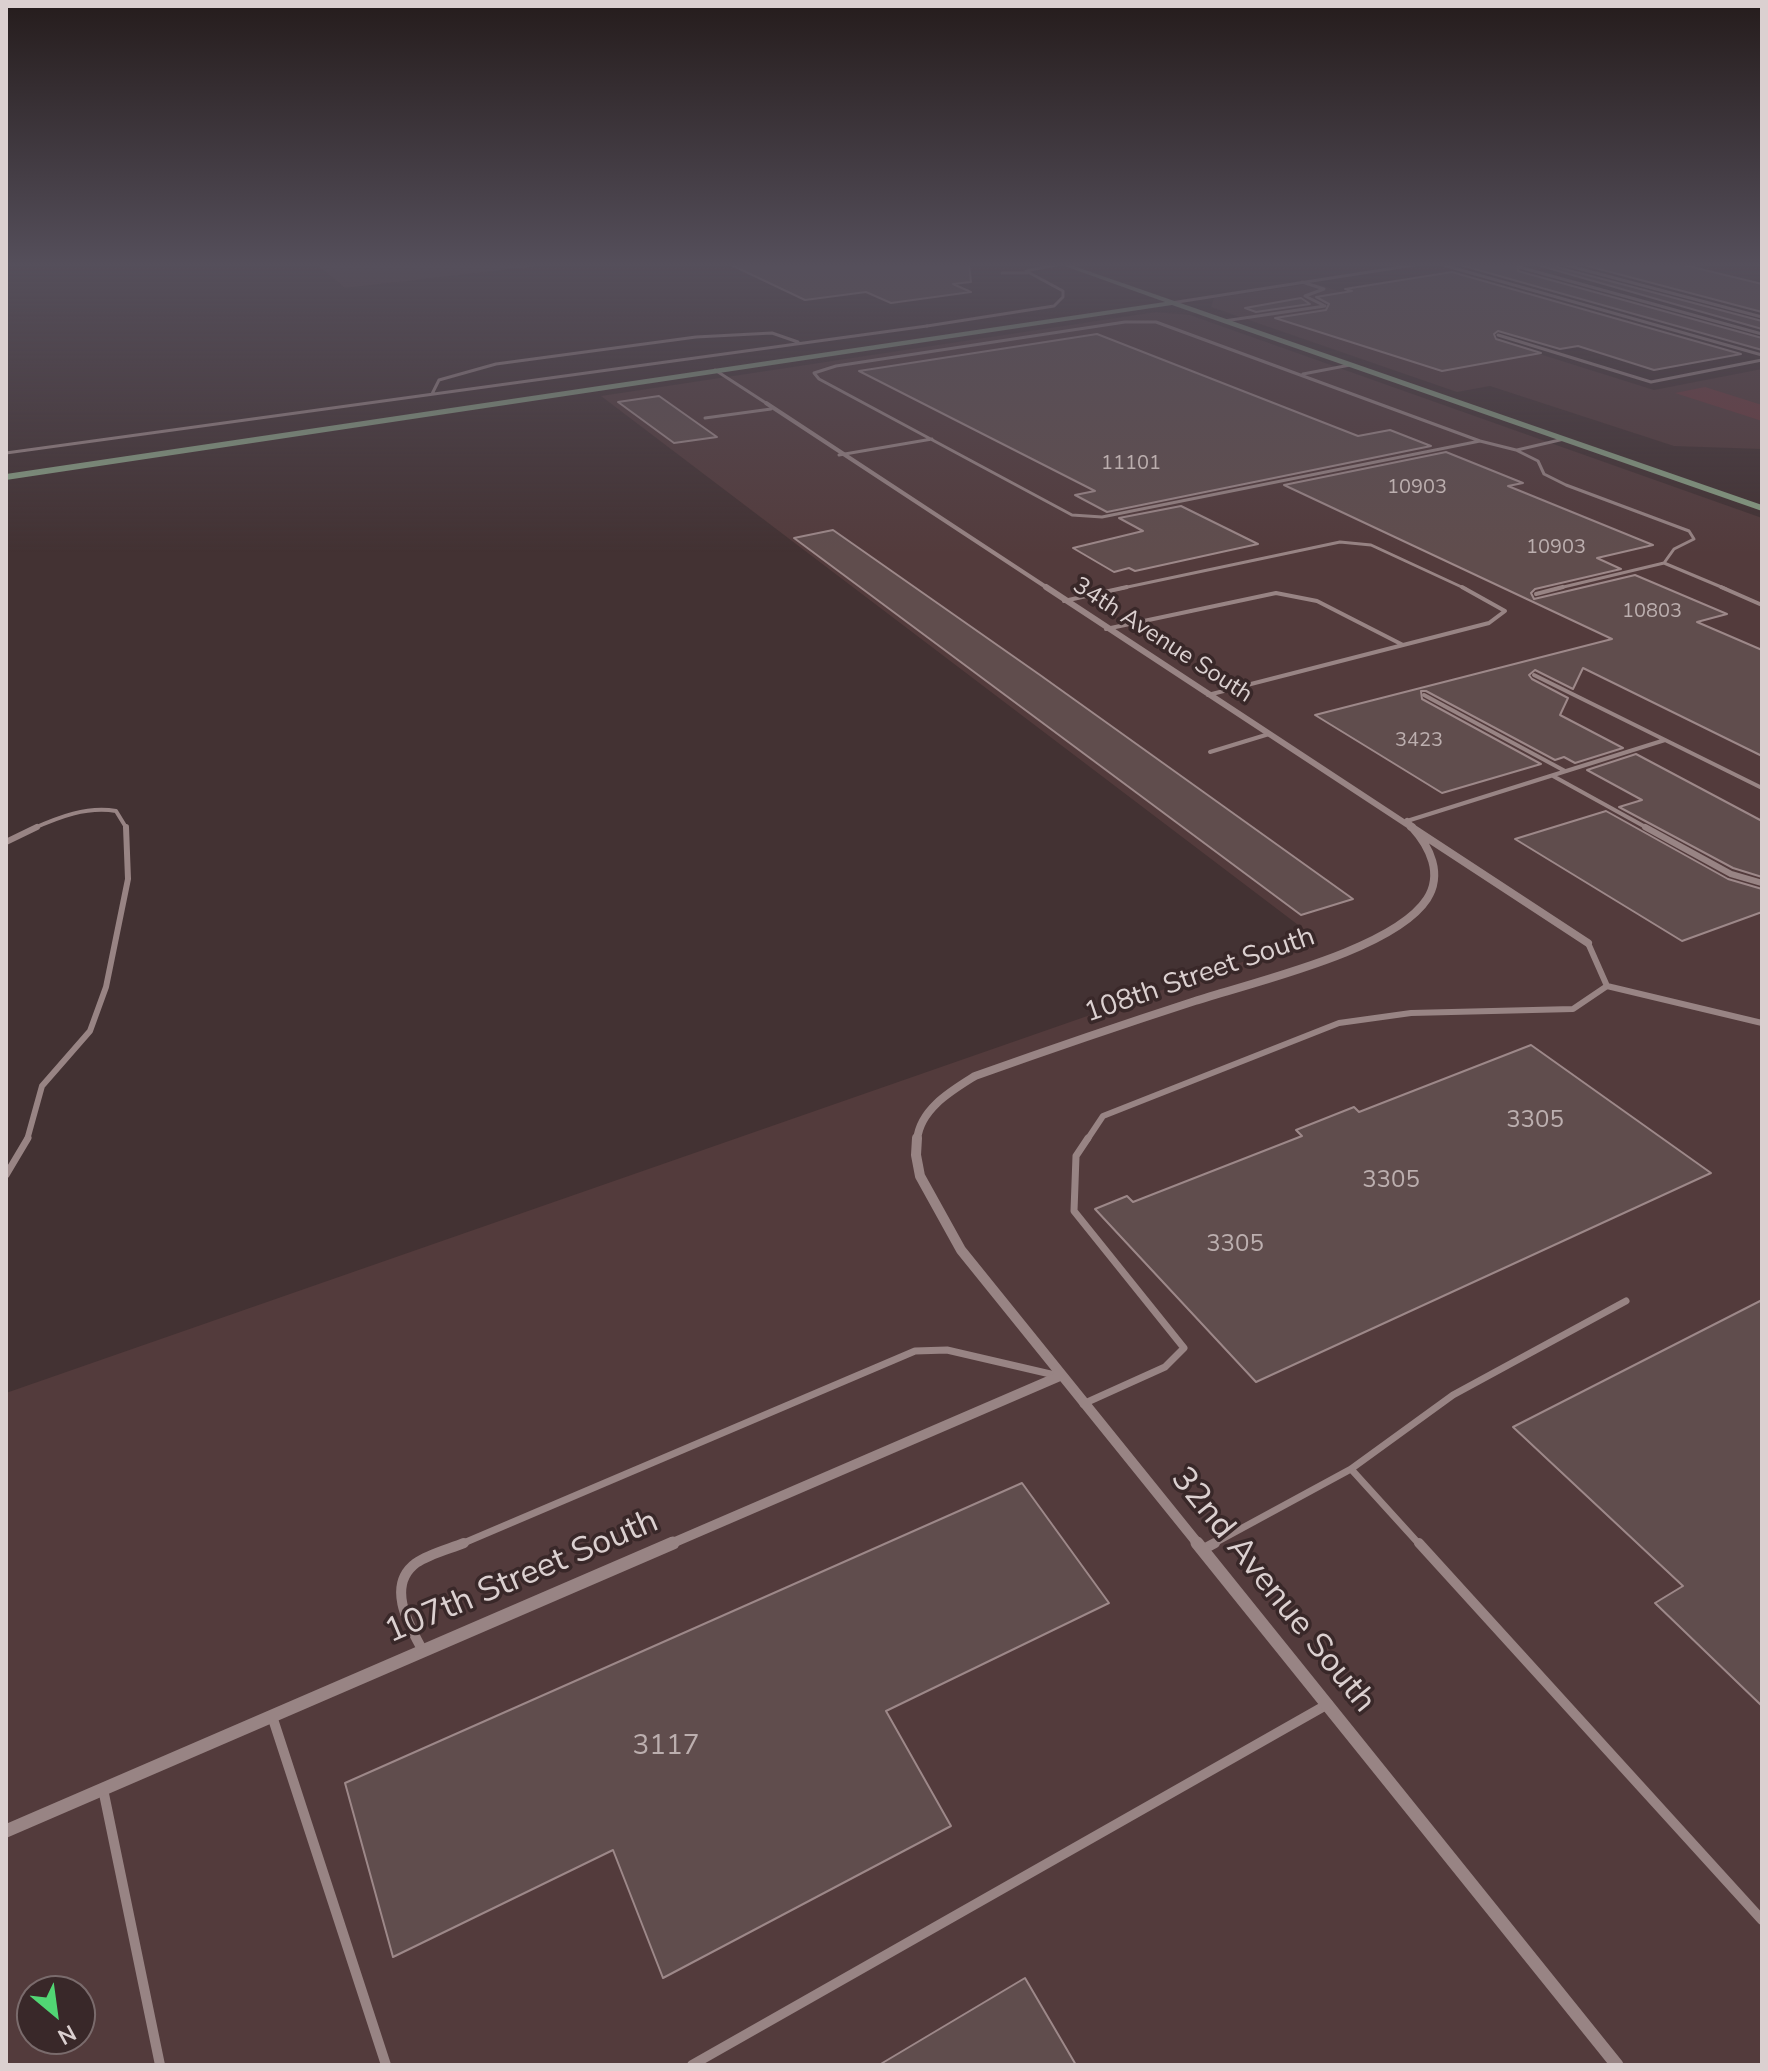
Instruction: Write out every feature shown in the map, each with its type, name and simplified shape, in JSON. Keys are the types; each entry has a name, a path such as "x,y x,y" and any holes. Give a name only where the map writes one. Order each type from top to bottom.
{"street":[{"path":"10,476 782,360"},
{"path":"1335,360 1762,508"},
{"name":"34th Avenue South","path":"715,370 839,455 1407,821 1588,943"},
{"name":"108th Street South","path":"915,1136 930,1108 951,1089 975,1076 1346,950 1407,920 1426,902 1435,873 1429,848 1407,821"},
{"name":"32nd Avenue South","path":"915,1136 917,1164 943,1221 1060,1376 1617,2065"},
{"name":"107th Street South","path":"6,1831 1060,1376"}],"lane":[{"path":"432,394 439,380 496,364 531,360"},
{"path":"6,453 681,360"},
{"path":"879,360 836,366 814,373 819,379 1072,515 1084,517 1102,517 1480,441"},
{"path":"1260,360 1480,441 1516,450 1538,461 1544,474 1566,485 1689,531 1694,539 1674,549 1664,563"},
{"path":"1578,360 1651,382 1750,360"},
{"path":"1300,374 1350,365"},
{"path":"705,418 771,409"},
{"path":"839,455 932,439"},
{"path":"1516,450 1564,439"},
{"path":"6,485 10,476"},
{"path":"1064,601 1340,542 1371,545 1495,603 1505,611 1489,623 1208,695"},
{"path":"1536,594 1664,563 1762,605"},
{"path":"1106,629 1276,593 1317,601 1403,645"},
{"path":"1534,675 1762,788"},
{"path":"1424,695 1566,772"},
{"path":"1210,752 1269,734"},
{"path":"1407,821 1665,740"},
{"path":"1553,776 1731,874 1762,883"},
{"path":"6,842 55,820 101,810 117,811 125,819 130,835 127,884 101,1008 89,1034 46,1079 37,1098 31,1129 6,1175"},
{"path":"1588,943 1607,986"},
{"path":"1083,1404 1165,1367 1184,1348 1074,1211 1076,1156 1103,1116 1339,1023 1411,1013 1573,1009 1607,986 1762,1023"},
{"path":"1202,1550 1351,1469 1453,1395 1626,1301"},
{"path":"423,1651 401,1609 401,1581 415,1564 915,1351 947,1350 1060,1376"},
{"path":"1351,1469 1762,1920"},
{"path":"692,2065 1328,1704"},
{"path":"272,1716 386,2065"},
{"path":"103,1789 160,2065"}],"shaded area":[{"path":"841,360 1316,360 1762,518 1762,2065 6,2065 6,1393 1314,937 601,396"},
{"path":"1363,360 1558,360 1654,390 1762,369 1762,449 1674,446 1490,386 1457,392"},
{"path":"1705,387 1762,405 1762,421 1675,393"}],"building":[{"path":"932,360 1163,360 1358,436 1390,430 1431,446 1107,512 1075,495 1095,491 859,371"},
{"path":"1406,360 1504,360 1442,371"},
{"path":"1621,360 1710,360 1654,370"},
{"path":"659,396 717,437 674,443 618,402"},
{"path":"1446,452 1523,483 1508,486 1653,545 1597,558 1621,569 1535,589 1531,593 1534,599 1635,575 1727,614 1697,622 1762,650 1762,756 1583,668 1573,689 1535,670 1529,675 1568,698 1560,715 1623,748 1575,763 1564,757 1555,760 1421,691 1422,699 1541,764 1442,793 1315,715 1612,639 1284,485"},
{"path":"1181,506 1258,544 1135,571 1129,568 1114,572 1073,548 1143,531 1119,518"},
{"path":"833,530 1353,899 1301,915 794,538"},
{"path":"1636,754 1762,821 1762,877 1733,868 1619,807 1642,800 1587,770"},
{"path":"1606,811 1728,879 1762,889 1762,912 1682,941 1515,839"},
{"path":"1531,1045 1711,1173 1256,1382 1095,1209 1127,1196 1133,1202 1302,1136 1296,1130 1354,1107 1359,1112"},
{"path":"1762,1300 1762,1706 1655,1603 1683,1586 1513,1427"},
{"path":"1022,1483 1109,1603 886,1711 951,1826 663,1978 613,1850 393,1957 345,1783"},
{"path":"1025,1978 1076,2065 879,2065"}]}
